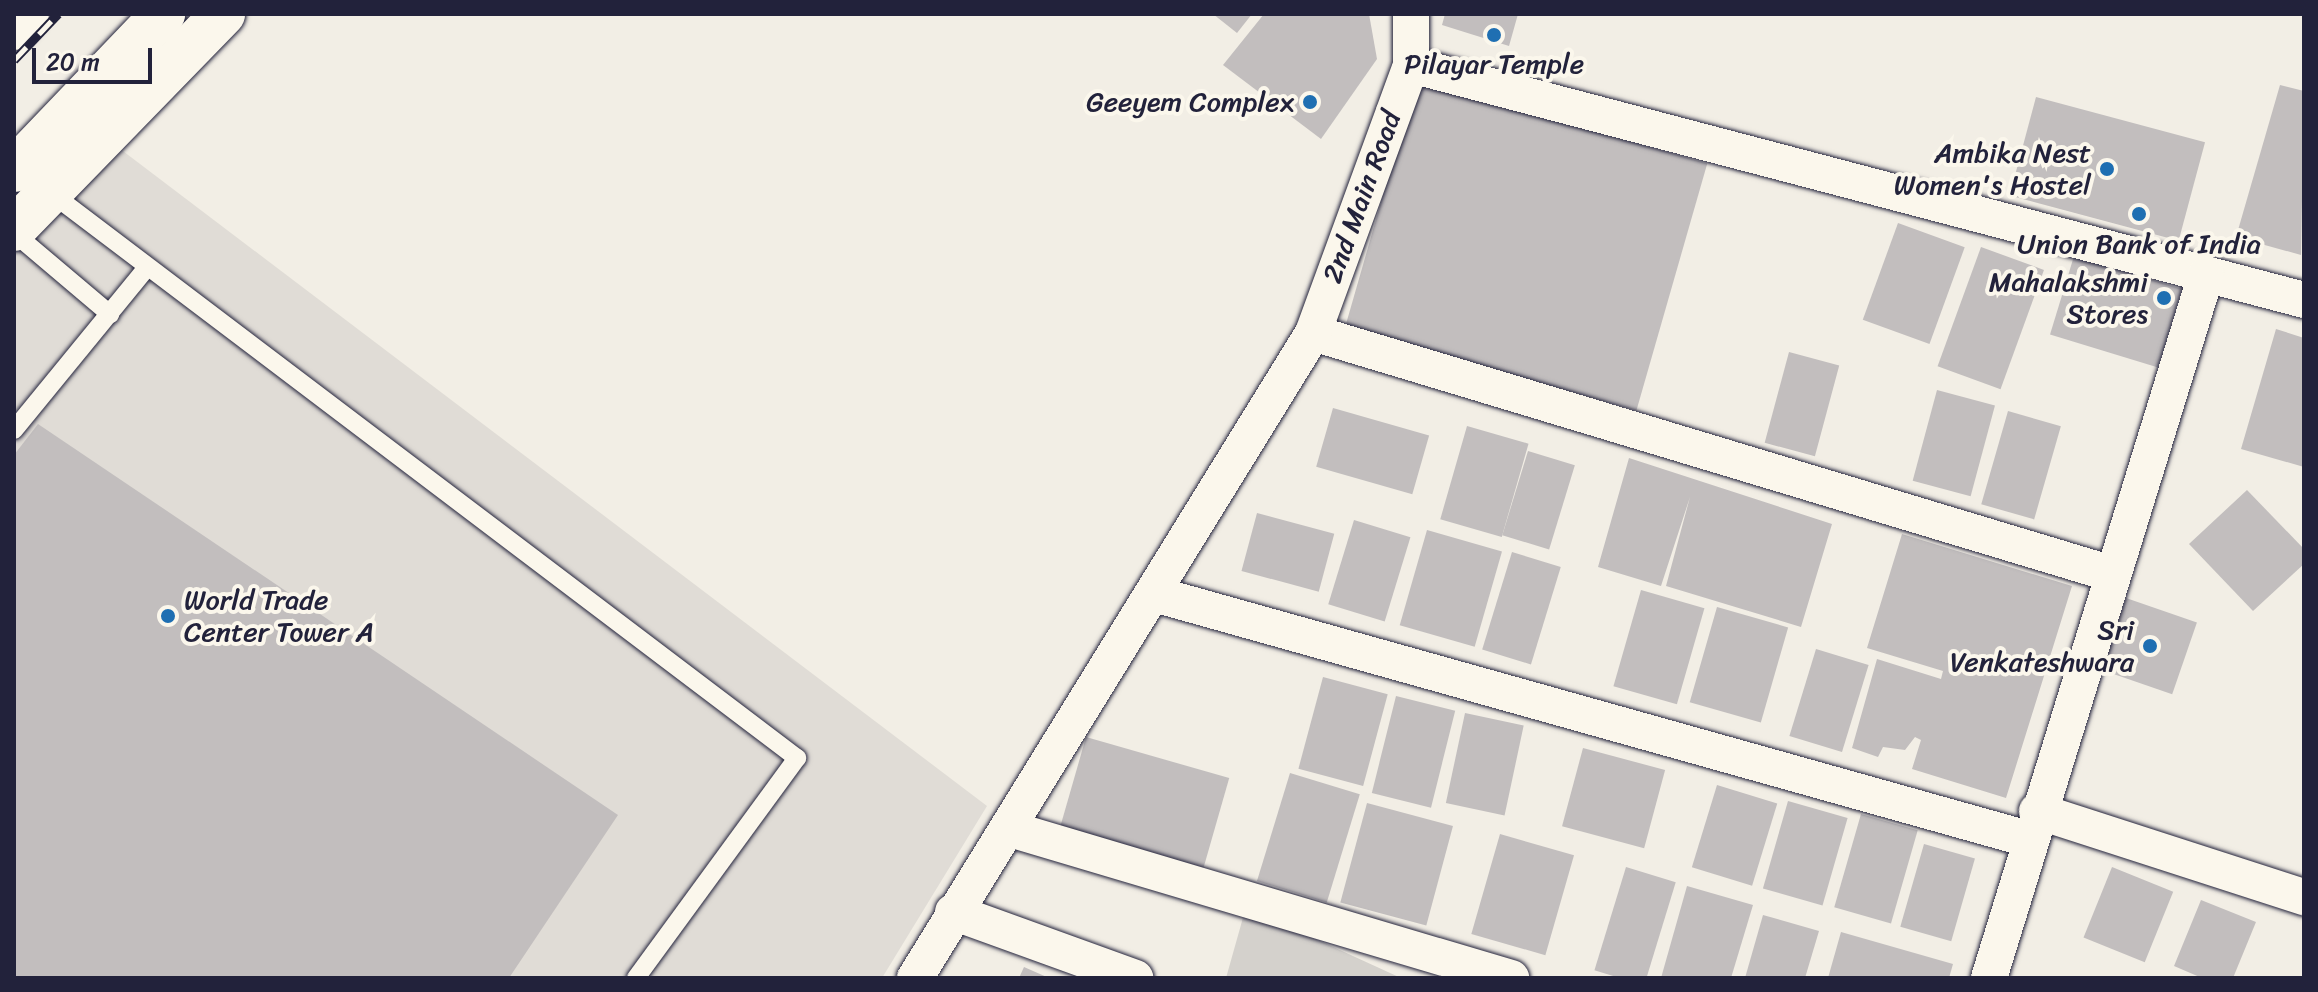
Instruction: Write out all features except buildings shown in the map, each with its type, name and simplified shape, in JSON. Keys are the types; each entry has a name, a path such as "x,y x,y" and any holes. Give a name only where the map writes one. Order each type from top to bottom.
{"street":[{"path":"14,170 163,14"},
{"path":"14,231 223,14"},
{"name":"2nd Main Road","path":"915,978 953,912 1010,829 1313,333 1411,65 1407,17"},
{"path":"1411,65 2304,300"},
{"path":"1989,978 2032,825 2206,275"},
{"path":"1313,333 2112,574"},
{"path":"1154,594 2304,897"},
{"path":"1010,829 1511,978"},
{"path":"953,912 1135,978"}],"lane":[{"path":"50,192 146,269 797,758 636,978"},
{"path":"14,231 110,314"},
{"path":"14,430 146,269"}],"shaded area":[{"path":"115,145 987,806 882,978 14,978 14,254"},
{"path":"1246,907 1401,978 1226,978"}],"railway":[{"path":"14,60 58,14"}],"place":[{"name":"Pilayar Temple","path":"1494,35"},
{"name":"Geeyem Complex","path":"1310,102"},
{"name":"Ambika Nest Women's Hostel","path":"2107,169"},
{"name":"Union Bank of India","path":"2139,214"},
{"name":"Mahalakshmi Stores","path":"2164,298"},
{"name":"World Trade Center Tower A","path":"168,616"},
{"name":"Sri Venkateshwara","path":"2150,646"}]}
